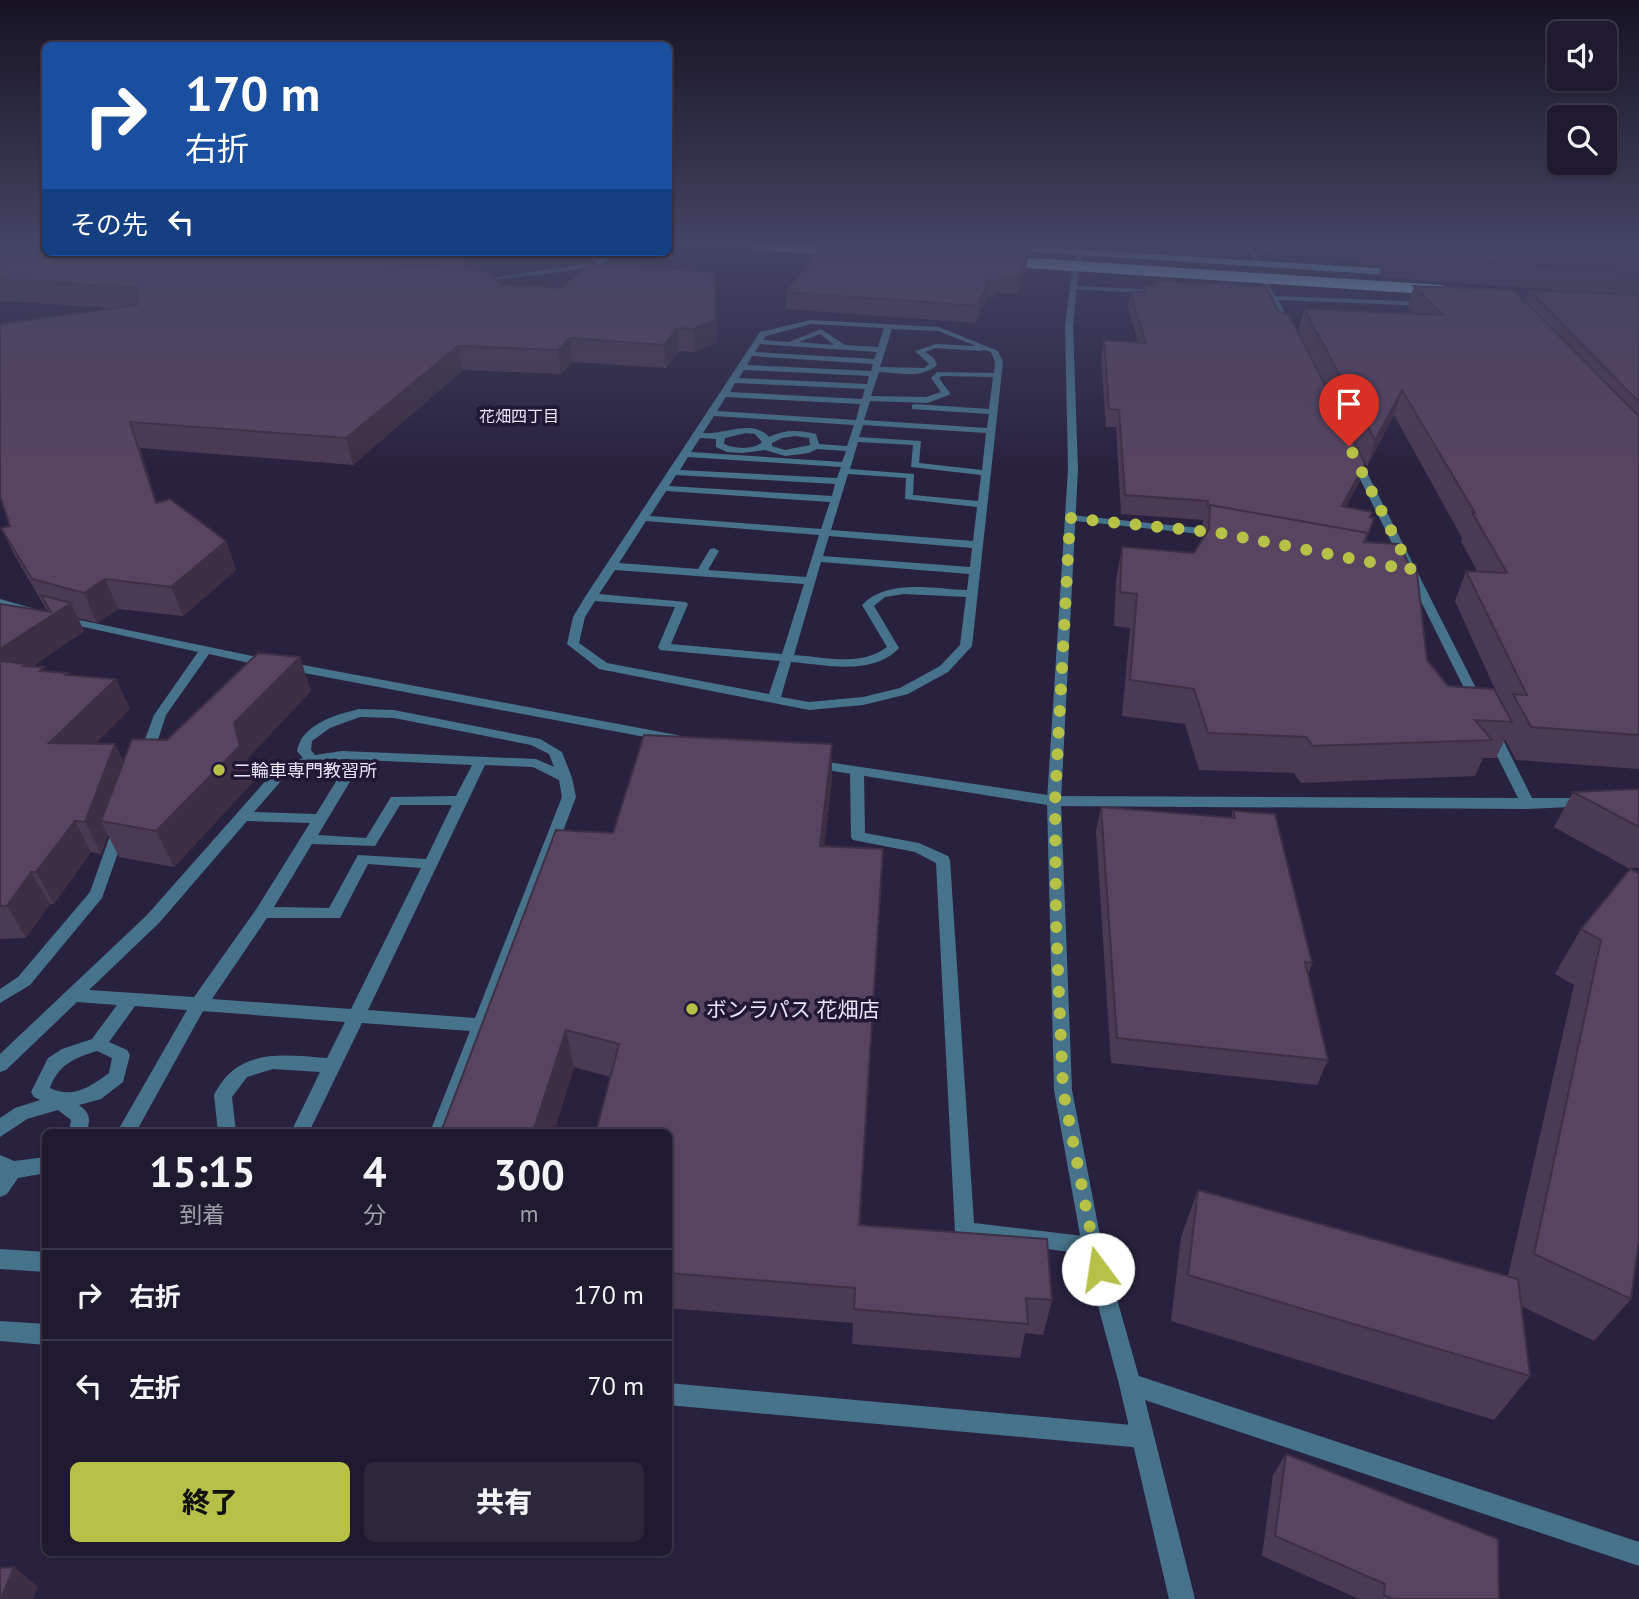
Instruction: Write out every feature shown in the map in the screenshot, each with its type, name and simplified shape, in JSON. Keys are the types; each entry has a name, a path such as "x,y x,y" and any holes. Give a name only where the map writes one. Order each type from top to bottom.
{"street":[{"path":"1070,320 1073,469 1055,801 1056,921 1063,1090 1092,1246 1130,1384 1182,1599"},
{"path":"1286,320 1293,335"},
{"path":"811,322 939,329 994,351 999,362 966,646 944,669 904,691 863,701 809,706 603,666 573,644 579,617 591,597 758,342 763,334 811,322"},
{"path":"774,699 889,325"},
{"path":"789,344 821,331 842,347"},
{"path":"758,342 882,350"},
{"path":"741,367 926,370 933,365 931,360 919,351 936,346 994,351"},
{"path":"750,354 876,368"},
{"path":"732,380 808,392 927,400 946,393 935,378 940,374 998,375"},
{"path":"723,394 808,392 867,398 905,407 993,412"},
{"path":"799,408 808,392"},
{"path":"905,407 930,427"},
{"path":"710,413 991,431"},
{"path":"696,435 720,436 739,431 758,431 764,434 768,448 785,453 808,450 816,446 918,443 914,466 986,473"},
{"path":"720,436 719,445 734,450 761,448 778,434 795,432 813,436 816,446"},
{"path":"1349,446 1528,804"},
{"path":"684,454 844,472 911,476 908,497 982,505"},
{"path":"672,472 844,472"},
{"path":"662,488 836,499"},
{"path":"643,518 978,545"},
{"path":"1070,518 1234,536"},
{"path":"701,573 714,551"},
{"path":"817,559 975,571"},
{"path":"888,578 889,565"},
{"path":"611,566 811,581"},
{"path":"1397,567 1411,570"},
{"path":"591,597 682,604 664,647 847,663 879,659 893,648 888,632 871,618 868,605 882,594 936,591 972,594"},
{"path":"0,602 93,628 205,651 685,740"},
{"path":"143,765 160,715 205,651"},
{"path":"312,760 304,751 306,740 325,725 359,713 394,714 535,742 555,752 565,778 569,797 440,1129"},
{"path":"127,1129 198,1005 263,912 359,756"},
{"path":"0,1065 153,919 282,771 312,760 359,756 536,762 565,778"},
{"path":"301,1129 481,760"},
{"path":"805,762 857,773 1055,801 1597,803"},
{"path":"857,773 858,837 919,848 943,860 965,1231 1092,1246"},
{"path":"308,839 370,843 396,800 462,801"},
{"path":"244,816 320,819"},
{"path":"0,997 24,981 97,894 124,817"},
{"path":"263,912 334,914 363,859 430,864"},
{"path":"73,995 481,1025"},
{"path":"79,1129 81,1117 61,1102 40,1092 45,1074 62,1054 97,1044 130,1000"},
{"path":"0,1129 21,1113 94,1094 117,1077 121,1055 97,1044"},
{"path":"227,1129 223,1095 241,1072 273,1062 332,1066"},
{"path":"0,1188 6,1167 42,1165"},
{"path":"0,1259 42,1262"},
{"path":"0,1331 42,1335"},
{"path":"1130,1384 1639,1554"},
{"path":"672,1394 1143,1437"}],"building":[{"path":"32,320 715,320 693,329 677,328 664,345 570,338 558,350 458,346 346,438 130,422 156,503 170,499 226,541 171,587 105,579 84,593 32,579 1,528 10,526 0,496 0,324"},
{"path":"1139,320 1291,320 1365,463 1342,506 1372,512 1370,517 1374,518 1368,535 1210,507 1207,506 1208,501 1125,495 1119,410 1109,409 1104,340 1146,343"},
{"path":"1310,320 1543,320 1639,416 1639,735 1531,727 1513,694 1527,695 1466,571 1507,573 1472,512 1475,513 1402,390 1375,440"},
{"path":"1558,320 1639,320 1639,402"},
{"path":"1210,505 1368,533 1364,542 1399,544 1409,564 1416,564 1427,660 1448,686 1494,689 1512,722 1475,720 1492,740 1313,746 1306,737 1208,733 1194,689 1130,680 1137,594 1120,592 1122,547 1194,553 1209,529"},
{"path":"41,595 71,603 0,649 0,604 51,612"},
{"path":"258,653 300,657 234,723 240,746 156,831 101,821 132,739 167,740"},
{"path":"0,661 44,667 40,671 67,673 65,675 116,679 49,743 115,744 85,822 75,821 36,872 31,872 7,906 0,906"},
{"name":"ボンラパス 花畑店","path":"644,735 832,744 820,846 883,849 859,1225 1047,1239 1052,1300 1026,1298 1028,1324 854,1309 855,1288 672,1273 672,1129 597,1129 619,1044 566,1030 534,1129 442,1129 556,830 613,833"},
{"path":"1639,789 1639,827 1573,792"},
{"path":"1101,807 1235,818 1233,811 1275,814 1312,963 1305,962 1328,1060 1117,1038"},
{"path":"1630,869 1639,873 1639,1241 1631,1299 1534,1254 1601,940 1581,929"},
{"path":"1198,1190 1518,1279 1530,1376 1188,1275"},
{"path":"1286,1454 1498,1539 1499,1599 1394,1599 1384,1595 1385,1584 1275,1536"},
{"path":"14,1567 1,1599 0,1599 0,1568"}],"place":[{"name":"二輪車専門教習所","path":"219,770"},
{"name":"ボンラパス 花畑店","path":"692,1009"}],"district":[{"name":"花畑四丁目","path":"519,416"}],"route":[{"path":"1098,1269 1063,1090 1056,921 1055,801 1070,518 1220,533 1411,570 1349,446"}]}
